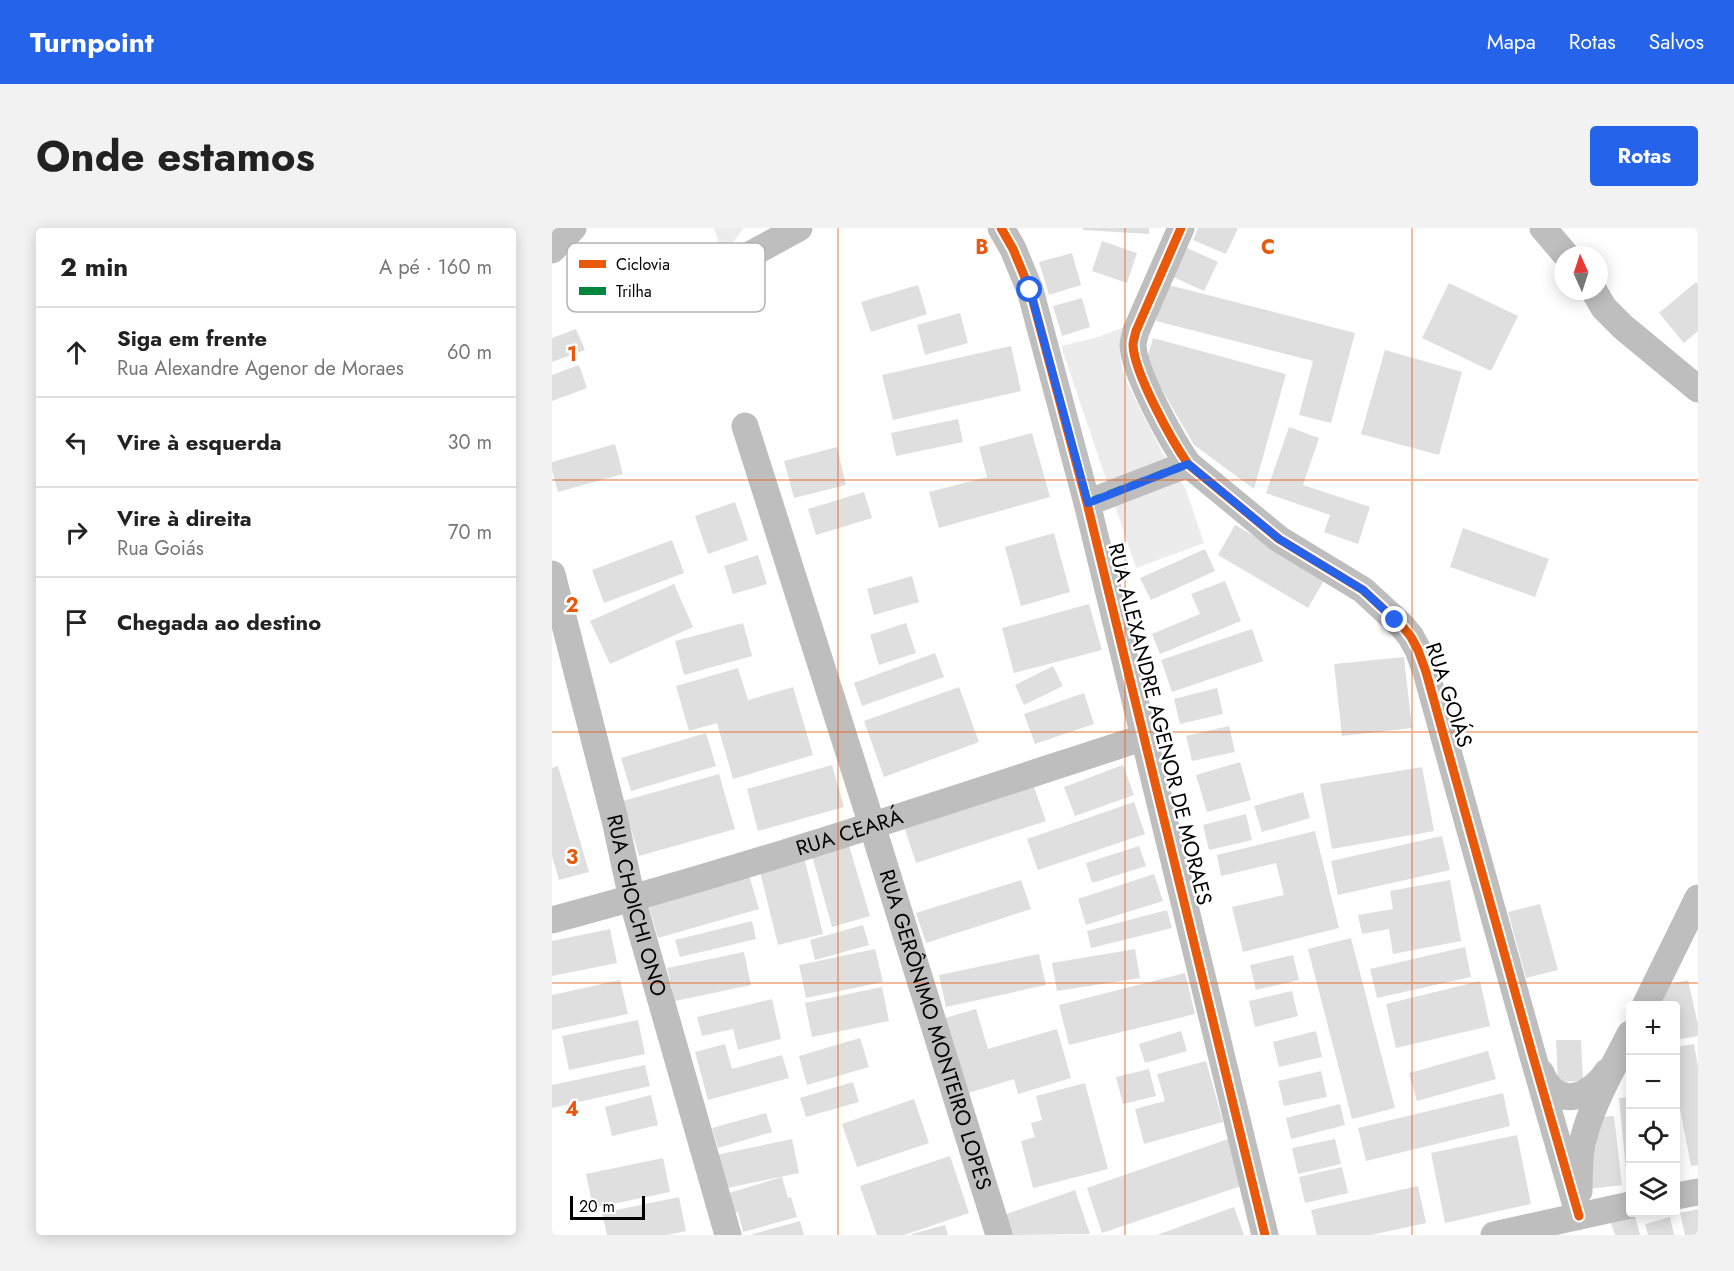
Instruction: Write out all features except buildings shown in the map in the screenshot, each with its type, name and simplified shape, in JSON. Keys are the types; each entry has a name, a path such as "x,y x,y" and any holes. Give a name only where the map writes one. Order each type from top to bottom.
{"street":[{"path":"552,250 573,228"},
{"path":"765,246 799,228"},
{"name":"RUA ALEXANDRE AGENOR DE MORAES","path":"1001,228 1030,290 1088,503 1265,1235"},
{"name":"RUA GOIÁS","path":"1181,228 1136,331 1133,345 1143,382 1188,464 1279,539 1363,590 1403,627 1418,650 1579,1216"},
{"path":"1543,228 1558,246"},
{"path":"1599,300 1623,327 1698,389"},
{"name":"RUA GERÔNIMO MONTEIRO LOPES","path":"745,426 999,1235"},
{"path":"1088,503 1188,464"},
{"name":"RUA CHOICHI ONO","path":"552,574 615,820 632,899 728,1235"},
{"name":"RUA CEARÁ","path":"552,920 632,899 872,825 1145,737"},
{"path":"1647,1001 1698,898"},
{"path":"1532,1053 1544,1081 1552,1091 1566,1097 1581,1095 1599,1084 1626,1040"},
{"path":"1579,1216 1580,1166 1584,1139 1598,1099 1626,1042"},
{"path":"1680,1195 1698,1192"},
{"path":"1494,1235 1626,1206"}],"shaded area":[{"path":"714,228 744,228 732,243 719,243"},
{"path":"1127,326 1120,353 1129,387 1163,454 1186,490 1204,543 1136,568 1061,346 1095,338"}],"marked path":[{"path":"1087,503 1188,464"}],"cycle path":[{"path":"1001,228 1013,249 1030,290 1087,503 1265,1235"},
{"path":"1181,228 1136,331 1133,345 1140,372 1164,424 1188,464 1279,539 1363,590 1403,627 1418,650 1579,1216"}],"route":[{"path":"1030,290 1088,503 1188,464 1279,539 1363,590 1395,620"}]}
